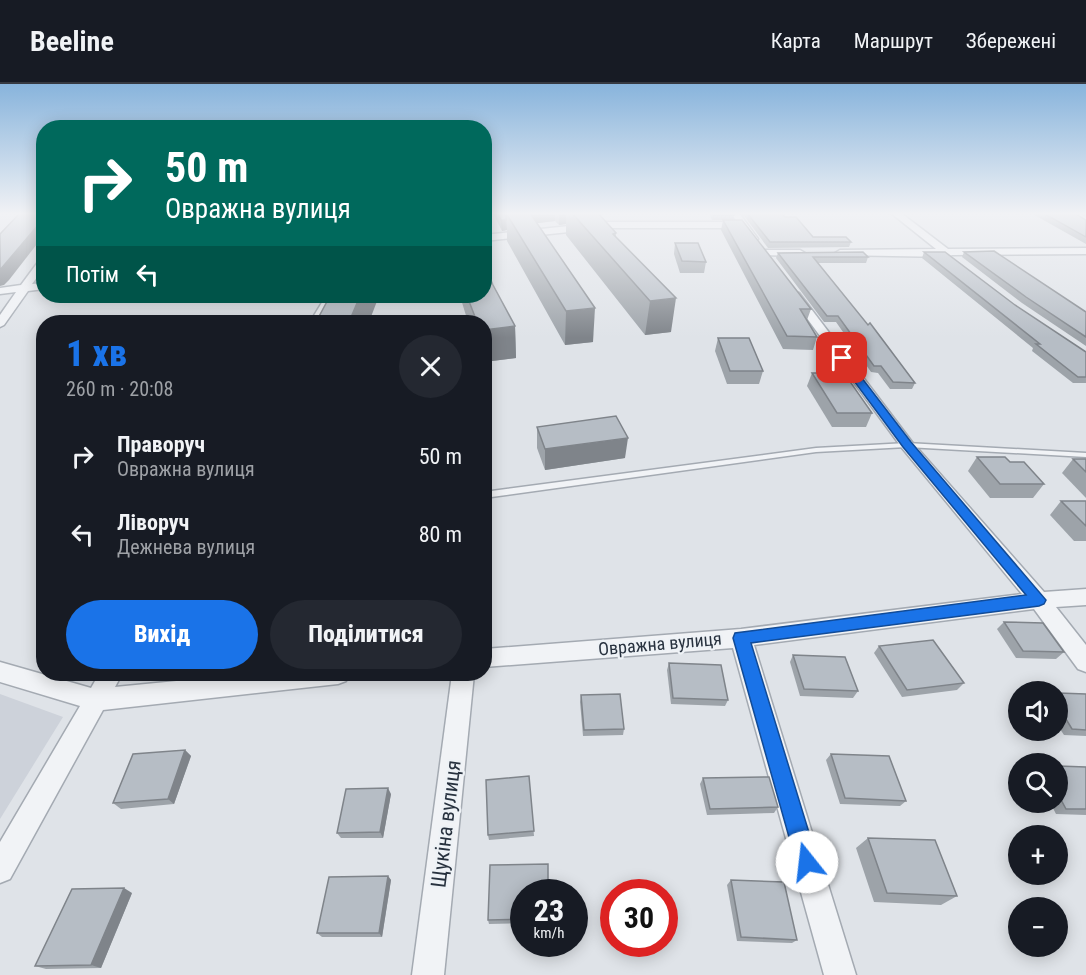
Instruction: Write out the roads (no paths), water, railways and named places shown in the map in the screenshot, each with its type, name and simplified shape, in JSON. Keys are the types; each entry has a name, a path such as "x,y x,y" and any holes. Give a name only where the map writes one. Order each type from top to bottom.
{"street":[{"path":"764,255 907,445 1039,600 1086,662"},
{"path":"949,255 964,266"},
{"path":"0,323 36,271"},
{"path":"0,291 36,287"},
{"name":"Овражна вулиця","path":"492,657 741,638 1039,600 1086,597"},
{"path":"741,638 840,975"},
{"path":"0,672 96,700 273,681"},
{"path":"0,869 107,681"},
{"name":"Щукіна вулиця","path":"428,975 463,681"}],"lane":[{"path":"492,494 816,450 907,445 1086,455"}]}
